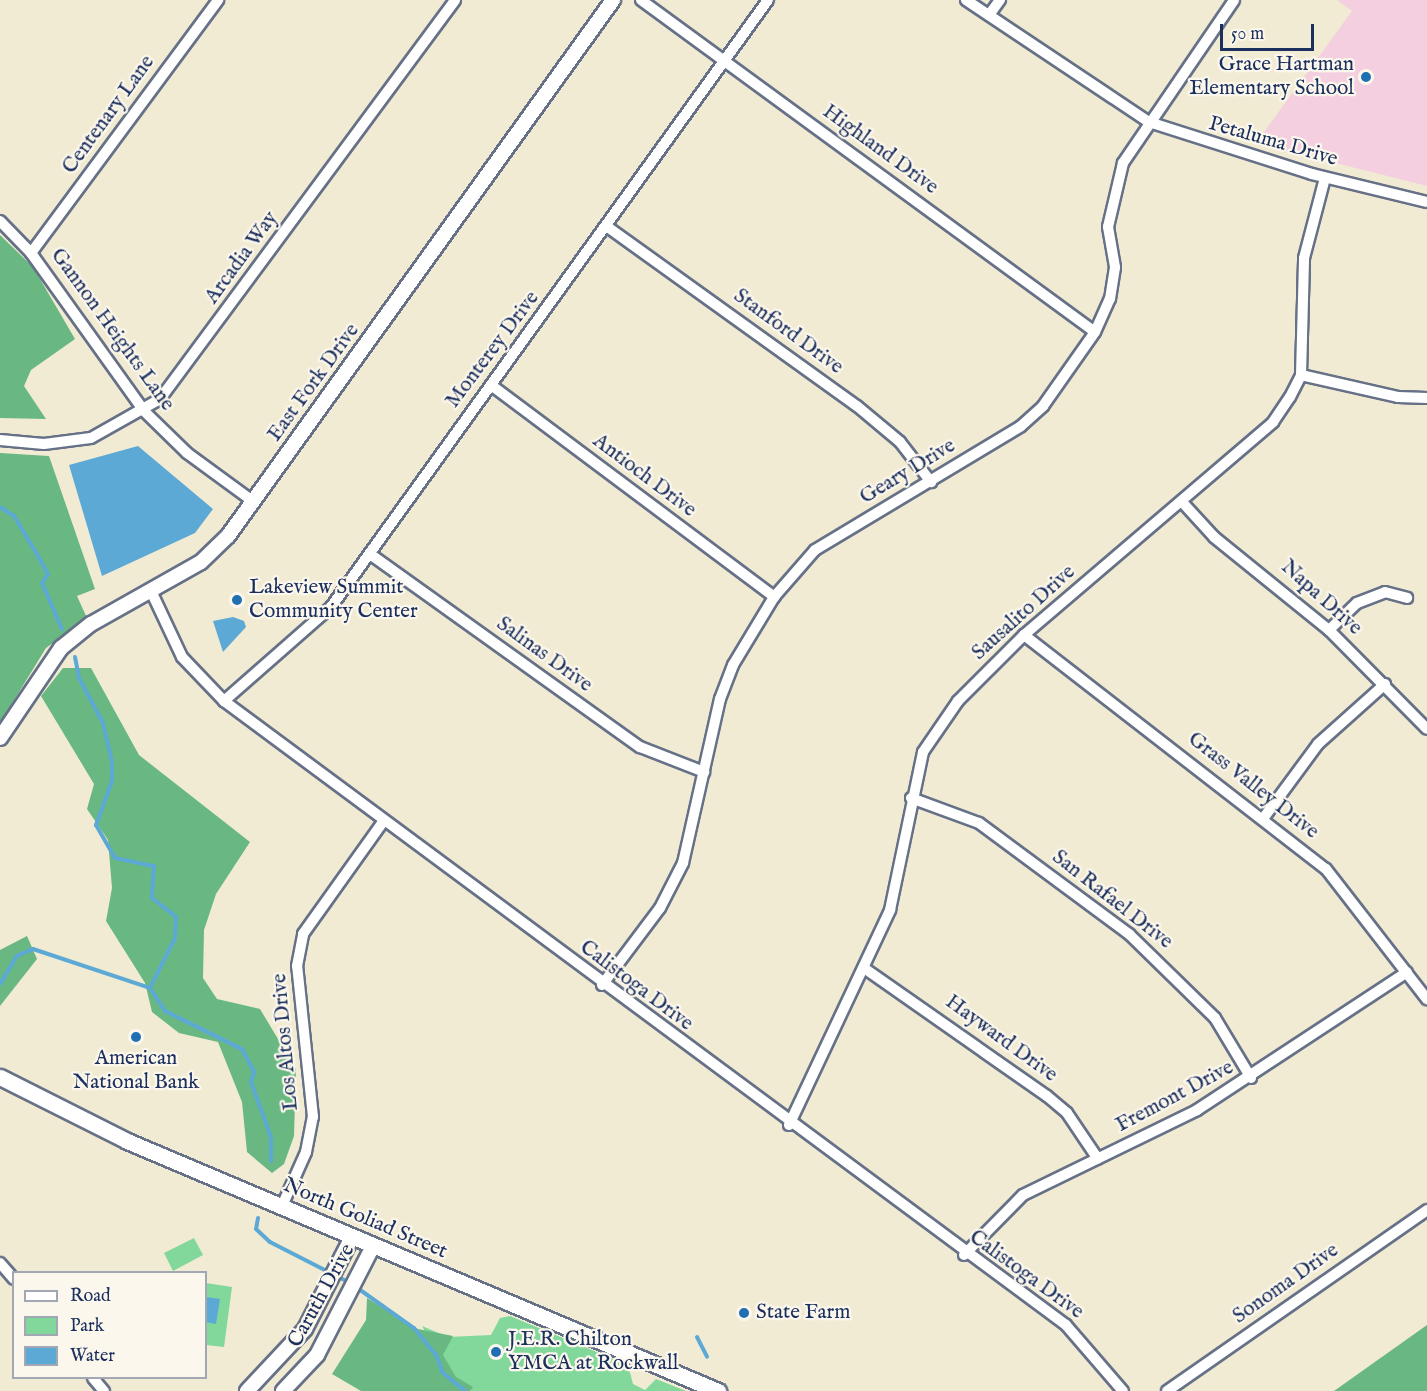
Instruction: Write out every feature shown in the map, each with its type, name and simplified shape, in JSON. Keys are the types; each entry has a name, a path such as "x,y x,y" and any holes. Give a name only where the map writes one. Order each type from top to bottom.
{"main road":[{"name":"North Goliad Street","path":"0,1077 127,1141 718,1391"}],"street":[{"name":"Centenary Lane","path":"31,253 218,0"},
{"name":"Arcadia Way","path":"0,440 69,443 112,430 144,411 174,384 455,0"},
{"name":"East Fork Drive","path":"0,738 61,648 91,624 201,562 254,502 613,0"},
{"name":"Highland Drive","path":"641,0 1095,332"},
{"name":"Monterey Drive","path":"224,701 308,632 370,554 491,385 609,228 768,0"},
{"name":"Petaluma Drive","path":"966,0 1149,122 1325,178 1427,202"},
{"path":"989,15 1000,0"},
{"name":"Geary Drive","path":"602,985 675,880 733,665 774,597 815,549 931,483 1032,416 1095,332 1110,299 1115,267 1108,227 1113,196 1123,163 1234,0"},
{"name":"Sausalito Drive","path":"789,1125 864,968 897,885 911,798 923,752 958,701 1024,635 1184,503 1273,422 1301,375 1304,258 1325,178"},
{"name":"Gannon Heights Lane","path":"0,221 31,253 144,411 187,453 254,502"},
{"name":"Stanford Drive","path":"609,228 857,406 900,442 931,483"},
{"path":"1301,375 1398,397 1427,398"},
{"name":"Antioch Drive","path":"491,385 774,597"},
{"name":"Napa Drive","path":"1184,503 1214,537 1329,630 1385,684 1427,729"},
{"name":"Salinas Drive","path":"370,554 640,747 704,772"},
{"name":"Calistoga Drive","path":"151,591 182,657 224,701 382,822 964,1255 1066,1325 1123,1391"},
{"path":"1329,630 1357,603 1385,592 1407,597"},
{"name":"Grass Valley Drive","path":"1024,635 1265,816 1326,869 1427,999"},
{"path":"1265,816 1318,744 1385,684"},
{"name":"San Rafael Drive","path":"911,798 979,823 1129,934 1215,1018 1251,1078"},
{"name":"Los Altos Drive","path":"282,1206 306,1152 313,1117 297,966 303,934 382,822"},
{"name":"Hayward Drive","path":"864,968 1047,1096 1067,1113 1098,1160"},
{"name":"Fremont Drive","path":"964,1255 1023,1195 1098,1160 1251,1078 1407,972"},
{"name":"Sonoma Drive","path":"1167,1391 1427,1210"},
{"name":"Caruth Drive","path":"247,1391 305,1329 352,1237"},
{"name":"Caruth Drive","path":"283,1391 317,1355 373,1246"},
{"path":"0,1263 12,1277"},
{"path":"95,1379 104,1391"}],"shaded area":[{"name":"Grace Hartman Elementary School","path":"1337,0 1427,0 1427,186 1256,143 1352,11"}],"green space":[{"path":"0,235 33,267 75,339 31,370 24,386 46,419 0,418"},
{"path":"0,453 49,456 95,589 77,596 87,618 46,648 0,723"},
{"path":"63,668 91,668 139,755 250,842 216,894 204,930 203,978 217,999 260,1009 296,1069 294,1136 284,1164 272,1173 247,1152 242,1102 218,1042 179,1033 152,1012 145,983 106,921 112,888 108,840 87,809 94,784 41,696"},
{"path":"27,936 37,959 0,1006 0,950"},
{"path":"194,1238 203,1255 173,1271 164,1253"},
{"path":"207,1283 232,1287 224,1347 207,1345"},
{"path":"367,1298 418,1329 453,1336 443,1355 456,1377 473,1387 470,1391 361,1391 332,1374 366,1320"},
{"name":"J.E.R. Chilton YMCA at Rockwall","path":"510,1316 628,1365 633,1384 645,1390 656,1379 686,1391 433,1391 447,1372 422,1326 448,1337 491,1335 500,1318"},
{"path":"1427,1325 1427,1391 1334,1391"}],"water":[{"path":"138,446 213,509 195,533 102,576 69,465"},
{"path":"233,617 244,621 246,627 223,652 213,621"},
{"path":"207,1297 220,1299 216,1324 207,1322"}],"waterway":[{"path":"0,507 14,516 48,574 42,583 62,629"},
{"path":"75,657 79,678 103,723 112,762 112,781 96,825 115,858 154,866 152,898 176,917 175,938 150,988 165,1011 242,1049 254,1072 251,1082 271,1137 271,1161"},
{"path":"0,984 17,956 33,949 150,988"},
{"path":"258,1218 256,1229 270,1242 350,1283"},
{"path":"356,1287 414,1328 436,1355 443,1373 465,1391"},
{"path":"697,1337 707,1357"}],"place":[{"name":"Grace Hartman Elementary School","path":"1366,77"},
{"name":"Lakeview Summit Community Center","path":"237,600"},
{"name":"American National Bank","path":"136,1037"},
{"name":"State Farm","path":"744,1313"},
{"name":"J.E.R. Chilton YMCA at Rockwall","path":"496,1352"}]}
